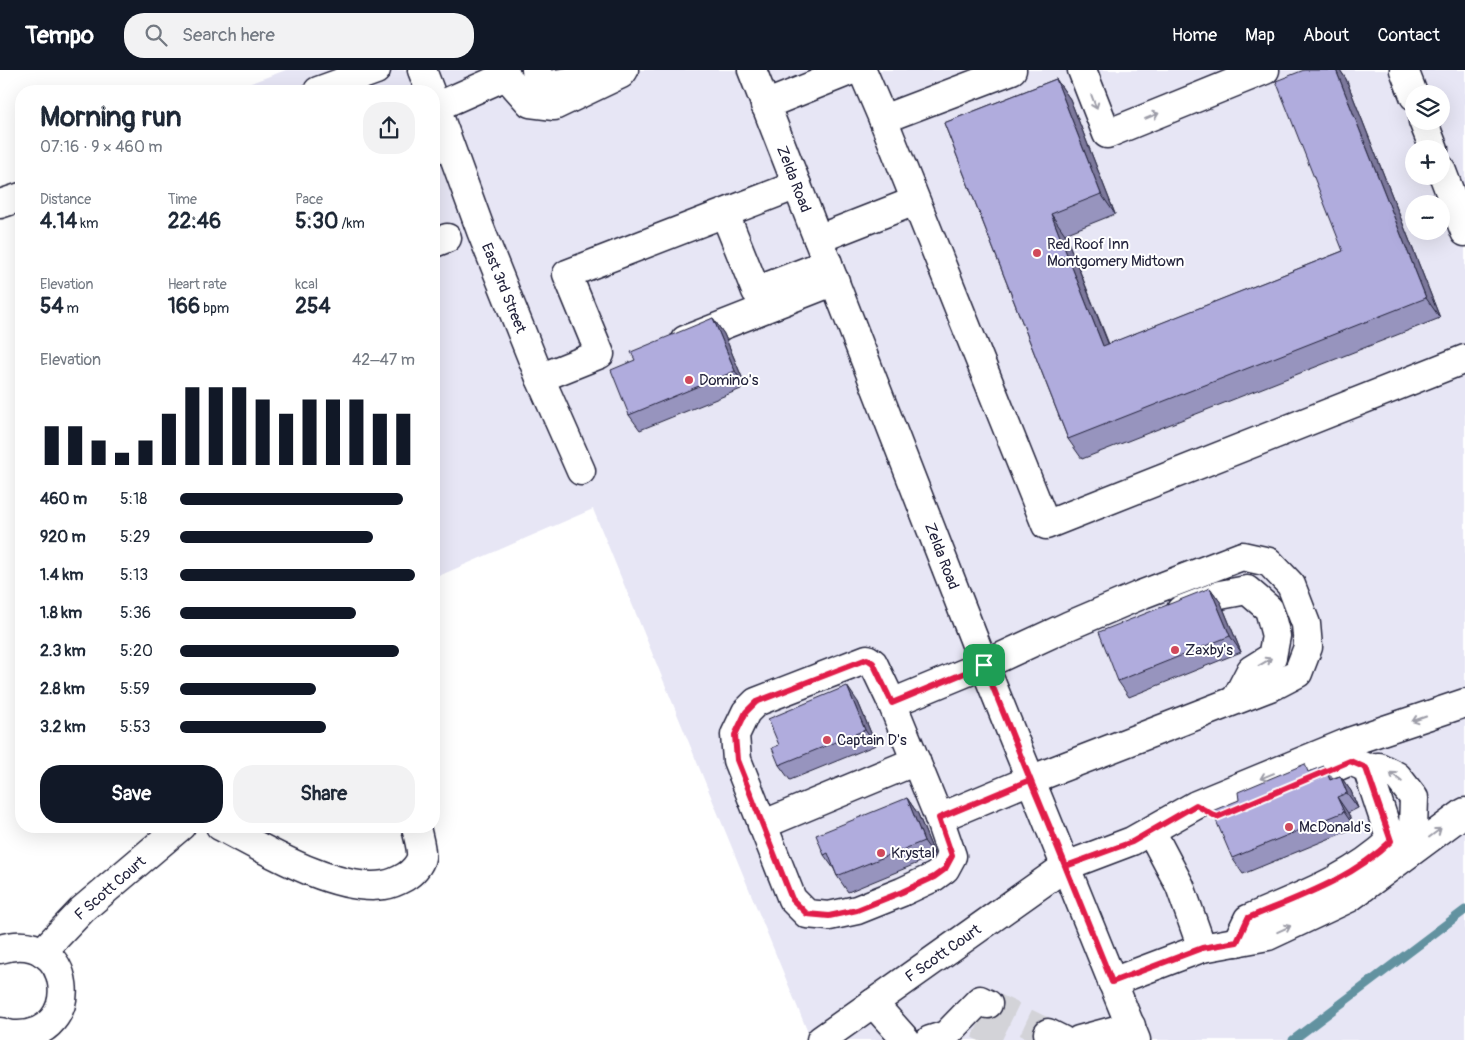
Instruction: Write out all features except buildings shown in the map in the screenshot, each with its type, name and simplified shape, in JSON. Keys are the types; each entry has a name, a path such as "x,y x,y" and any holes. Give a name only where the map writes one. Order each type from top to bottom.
{"street":[{"path":"335,85 376,70"},
{"name":"East 3rd Street","path":"422,70 428,85"},
{"path":"536,70 542,86 622,72"},
{"name":"Zelda Road","path":"752,70 984,665 1134,1033"},
{"path":"765,105 852,70"},
{"path":"862,70 1046,525 1465,359"},
{"path":"883,119 1012,70"},
{"path":"1082,70 1107,134 1265,70"},
{"path":"1404,70 1410,85"},
{"path":"440,97 505,73 530,103 554,106 622,72"},
{"name":"East 3rd Street","path":"440,119 481,231 543,386 581,471"},
{"path":"543,386 600,354 567,274 797,185"},
{"path":"1447,185 1465,232"},
{"path":"0,204 15,199"},
{"path":"659,351 827,261 915,200"},
{"path":"725,214 756,291 827,261"},
{"path":"543,386 622,365"},
{"path":"892,703 984,665 1143,594 1242,556 1269,562 1291,585 1306,624 1308,648 1298,673 1275,685 1030,780 939,818"},
{"path":"1156,621 1220,595 1247,590 1269,608 1276,636 1272,657 1251,670 1236,699"},
{"path":"1068,626 1101,636"},
{"path":"867,659 873,663 916,761 952,856 945,869 934,877 857,910 829,916 807,914 792,899 737,760 735,735 746,712 756,702 867,659"},
{"name":"F Scott Court","path":"821,1040 1066,866 1132,842 1196,805 1349,742 1465,703"},
{"path":"762,825 916,761"},
{"path":"1196,805 1217,817 1350,761 1366,768 1391,841 1380,852 1342,877 1248,918 1237,942"},
{"path":"1112,982 1202,948 1268,936 1349,898 1465,812"},
{"path":"1151,831 1180,886 1202,948"},
{"name":"F Scott Court","path":"42,952 82,910 173,833"},
{"path":"233,833 287,861 339,882 364,886 382,886 409,875 421,858 417,833"},
{"path":"0,949 14,945 29,946 42,952 53,962 60,974 64,989 61,1004 55,1018 43,1028 30,1034 15,1036"},
{"path":"873,1003 906,1040"},
{"path":"1080,1040 1134,1033"}],"shaded area":[{"path":"286,70 1465,70 1465,1040 811,1040 593,509 440,575 440,85 246,85"}],"waterway":[{"path":"1293,1040 1465,910"}],"tunnel":[{"path":"988,1004 1048,1033"},
{"path":"978,1025 1009,1040"}],"place":[{"name":"Red Roof Inn Montgomery Midtown","path":"1037,253"},
{"name":"Domino's","path":"689,380"},
{"name":"Zaxby's","path":"1175,650"},
{"name":"Captain D's","path":"827,740"},
{"name":"McDonald's","path":"1289,827"},
{"name":"Krystal","path":"881,853"}],"route":[{"path":"984,665 892,703 873,663 867,659 756,702 746,712 735,735 737,760 792,899 807,914 829,916 857,910 934,877 945,869 952,856 939,818 1030,780 1066,866 1132,842 1196,805 1217,817 1350,761 1366,768 1391,841 1380,852 1342,877 1248,918 1237,942 1202,948 1112,982 1066,866 984,665"}]}
